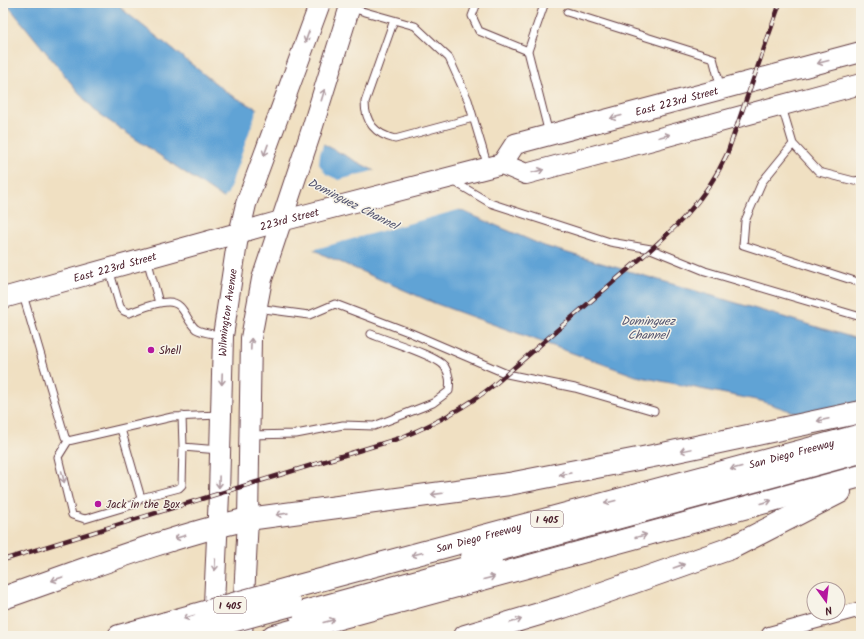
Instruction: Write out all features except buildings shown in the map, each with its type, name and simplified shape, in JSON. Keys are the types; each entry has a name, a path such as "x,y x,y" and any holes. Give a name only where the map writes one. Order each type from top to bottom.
{"highway":[{"path":"3,598 157,544 217,526 248,519 509,484 580,472 861,412"},
{"name":"San Diego Freeway","path":"288,615 800,451 861,435"},
{"path":"217,636 288,615 854,466"},
{"path":"465,636 563,606 731,548 854,466"},
{"name":"San Diego Freeway","path":"119,636 288,615 854,466"}],"main road":[{"name":"Wilmington Avenue","path":"212,636 223,336 234,238 320,3"},
{"path":"242,636 248,519 251,338 267,262 311,132 350,5"},
{"name":"East 223rd Street","path":"495,165 515,144 861,52"},
{"path":"448,178 495,165 526,174 861,84"},
{"name":"223rd Street","path":"234,238 280,221 448,178"},
{"name":"East 223rd Street","path":"3,298 146,259 234,238"},
{"path":"221,415 250,427"}],"street":[{"path":"769,634 861,609"}],"lane":[{"path":"477,3 472,16 479,31 528,51"},
{"path":"538,3 544,5 528,51 550,135"},
{"path":"350,5 415,26 449,58 468,100 473,118 495,165"},
{"path":"567,12 712,58 721,89"},
{"path":"394,20 365,102 365,114 373,128 382,136 395,139 473,118"},
{"path":"782,105 793,144 819,172 854,181 861,180"},
{"path":"793,144 762,182 745,221 743,245 861,283"},
{"path":"448,178 490,203 610,242 651,249 705,271 861,317"},
{"path":"146,259 159,303"},
{"path":"109,269 120,306 124,311 129,312 159,303 169,302 180,306 187,315 191,324 197,330 223,336"},
{"path":"22,292 65,437 68,441"},
{"path":"257,308 309,315 335,304 410,333 507,374 568,387 654,411"},
{"path":"250,427 296,434 343,425 374,426 433,403 449,391 450,378 445,365 427,355 370,334"},
{"path":"182,416 182,485 179,488 140,498 135,504 85,518 72,515 58,457 68,441 182,416 221,415"},
{"path":"121,429 140,498"},
{"path":"183,447 220,450"}],"water":[{"name":"Dominguez Channel","path":"6,3 118,3 123,10 229,94 397,183 544,246 861,340 861,435 761,401 636,376 434,303 324,255 215,193 93,110"}],"pier":[{"path":"258,107 324,142 320,154 319,164 326,174 339,180 376,170 462,209 312,250 223,200 228,193"}],"railway":[{"path":"3,560 400,438 449,415 472,401 494,385 645,255 691,210 704,193 727,154 780,3"}],"place":[{"name":"Shell","path":"151,350"},
{"name":"Jack in the Box","path":"98,504"}]}
